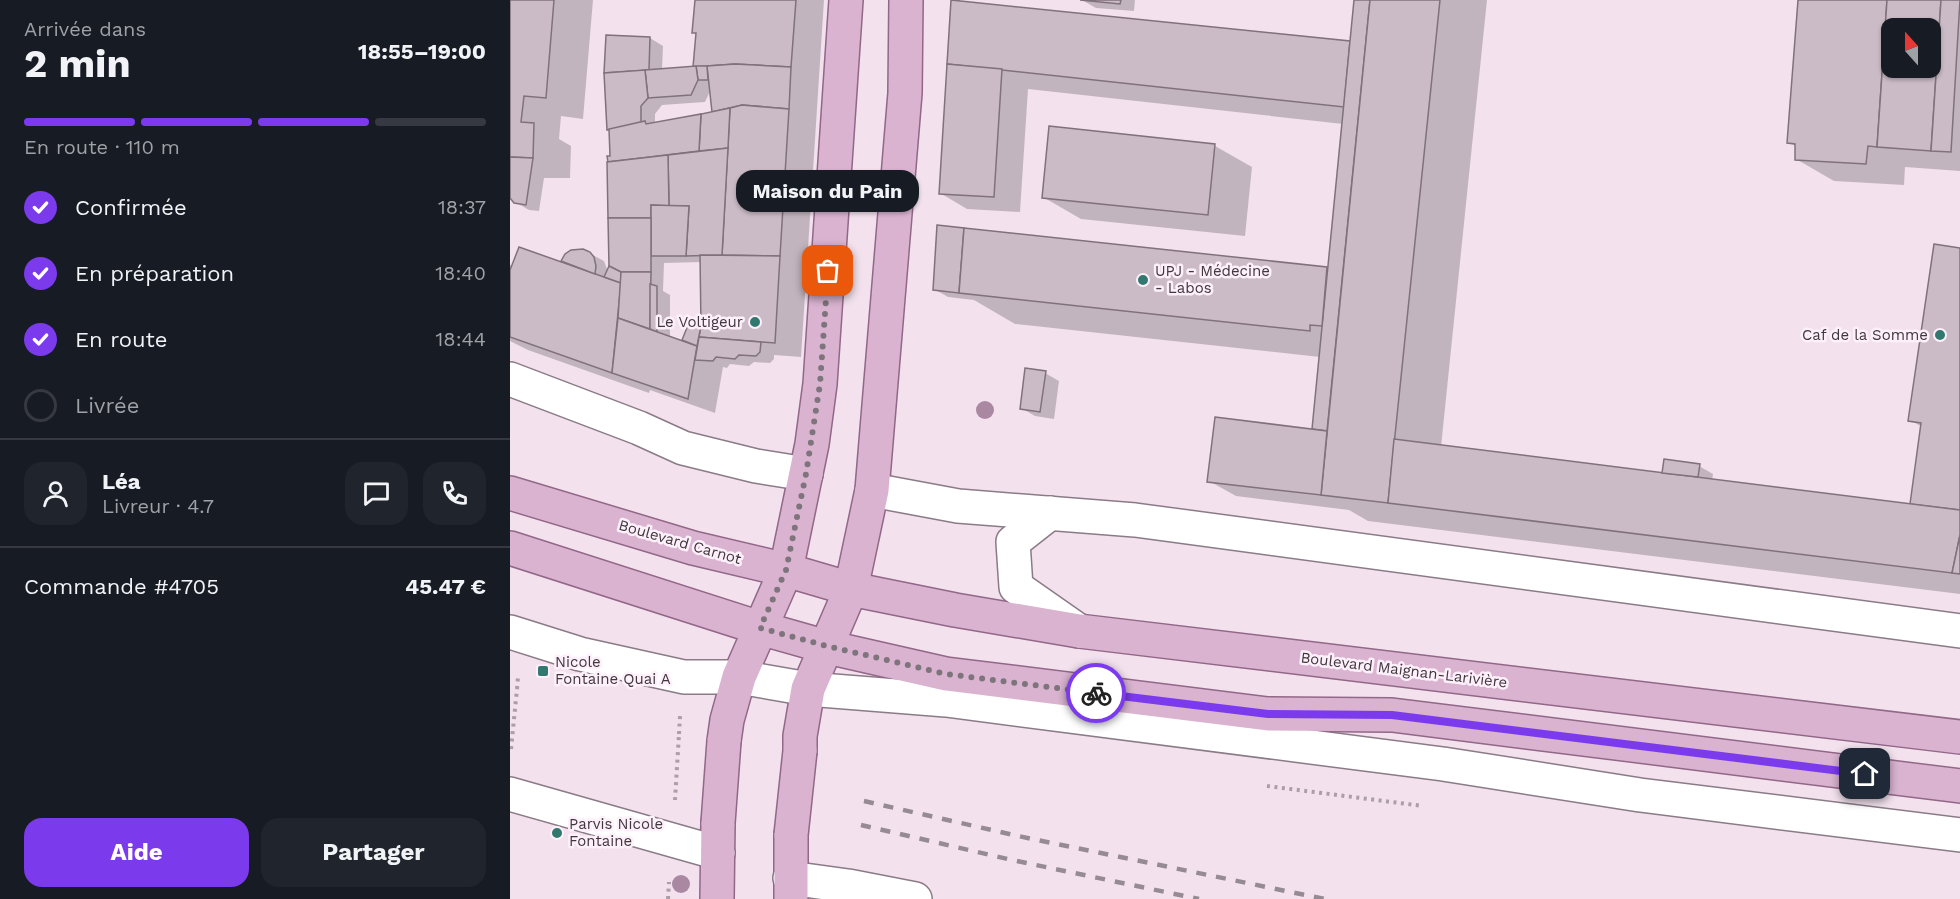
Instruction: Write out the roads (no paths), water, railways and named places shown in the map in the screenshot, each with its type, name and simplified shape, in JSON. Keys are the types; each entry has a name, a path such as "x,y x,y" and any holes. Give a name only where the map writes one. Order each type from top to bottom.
{"main road":[{"path":"717,899 718,838 727,720 738,677 786,570 806,474 820,384 846,0"},
{"path":"791,888 791,835 800,736 808,689 851,589 872,490 905,93 906,0"},
{"name":"Boulevard Carnot","path":"510,493 693,548 786,570 851,589"},
{"path":"510,548 760,628 946,674 1268,714 1392,715 1960,786"},
{"name":"Boulevard Maignan-Larivière","path":"851,589 955,610 1079,630 1960,737"}],"street":[{"path":"510,380 639,428 683,448 756,466 806,474"},
{"path":"872,490 958,506 1147,522 1960,631"},
{"path":"1050,513 1013,542 1016,587 1079,630"},
{"path":"510,632 580,654 684,677 738,677 808,689 946,700 1443,764 1640,795 1960,835"},
{"path":"510,794 718,838"},
{"path":"791,888 848,886 915,899"}],"railway":[{"path":"864,801 1018,836 1325,899"},
{"path":"861,825 1012,860 1199,899"}],"place":[{"name":"Maison du Pain","path":"828,271"},
{"name":"UPJ - Médecine - Labos","path":"1143,280"},
{"name":"Le Voltigeur","path":"755,322"},
{"name":"Caf de la Somme","path":"1940,335"},
{"name":"Nicole Fontaine Quai A","path":"543,671"},
{"name":"Parvis Nicole Fontaine","path":"557,833"}]}
